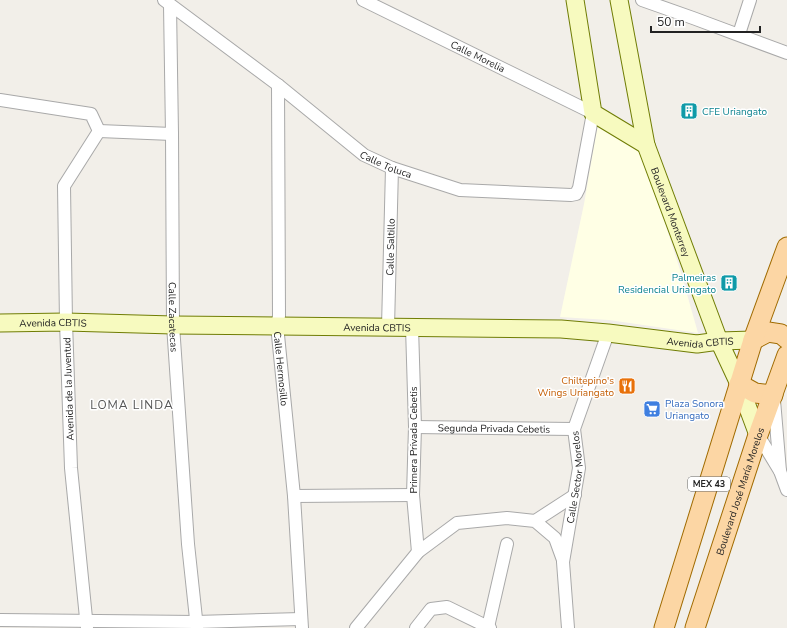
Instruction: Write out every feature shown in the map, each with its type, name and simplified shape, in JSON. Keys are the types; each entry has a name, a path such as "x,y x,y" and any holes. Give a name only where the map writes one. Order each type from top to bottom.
{"main road":[{"name":"MEX 43","path":"664,628 753,340 787,247"},
{"path":"753,340 768,332 781,334 787,339"},
{"name":"Boulevard José María Morelos","path":"695,628 758,435 786,359"},
{"path":"740,384 755,394 773,395"}],"street":[{"name":"Calle Morelia","path":"363,0 593,113"},
{"path":"575,0 593,113 646,145"},
{"name":"Boulevard Monterrey","path":"619,0 646,145 718,341 740,384 758,435"},
{"path":"642,0 739,34 787,53"},
{"path":"739,34 750,0"},
{"name":"Calle Toluca","path":"167,2 278,85 364,155 392,168 460,190 570,195 576,194 579,188 593,113"},
{"name":"Calle Zacatecas","path":"167,2 172,134 172,324 188,544 196,625"},
{"name":"Calle Hermosillo","path":"278,85 279,316 277,325 294,496 302,624"},
{"path":"0,100 91,114 99,131 172,134"},
{"path":"615,126 626,126 634,120 639,109"},
{"name":"Avenida de la Juventud","path":"86,624 71,468 66,322 64,186 99,131"},
{"name":"Calle Saltillo","path":"388,327 392,168"},
{"name":"Avenida CBTIS","path":"0,323 66,322 561,329 697,344 718,341 753,340"},
{"name":"Primera Privada Cebetis","path":"412,327 415,428 413,495 418,552"},
{"name":"Calle Sector Morelos","path":"568,628 564,562 579,468 574,429 608,333"},
{"path":"773,395 780,471"},
{"name":"Segunda Privada Cebetis","path":"415,428 574,429"},
{"path":"758,435 780,471 787,490"},
{"path":"294,496 413,495"},
{"path":"535,521 575,496"},
{"path":"356,628 418,552 457,523 507,518 535,521 555,538 564,562"},
{"path":"416,628 431,609 447,607 489,628 507,544"},
{"path":"0,620 86,624 302,624"}],"shaded area":[{"path":"598,123 640,145 681,273 698,333 609,320 560,317 584,204"}],"place":[{"name":"CFE Uriangato","path":"689,111"},
{"name":"Palmeiras Residencial Uriangato","path":"729,283"},
{"name":"Chiltepino's Wings Uriangato","path":"627,386"},
{"name":"Plaza Sonora Uriangato","path":"652,409"}],"district":[{"name":"LOMA LINDA","path":"132,405"}]}
